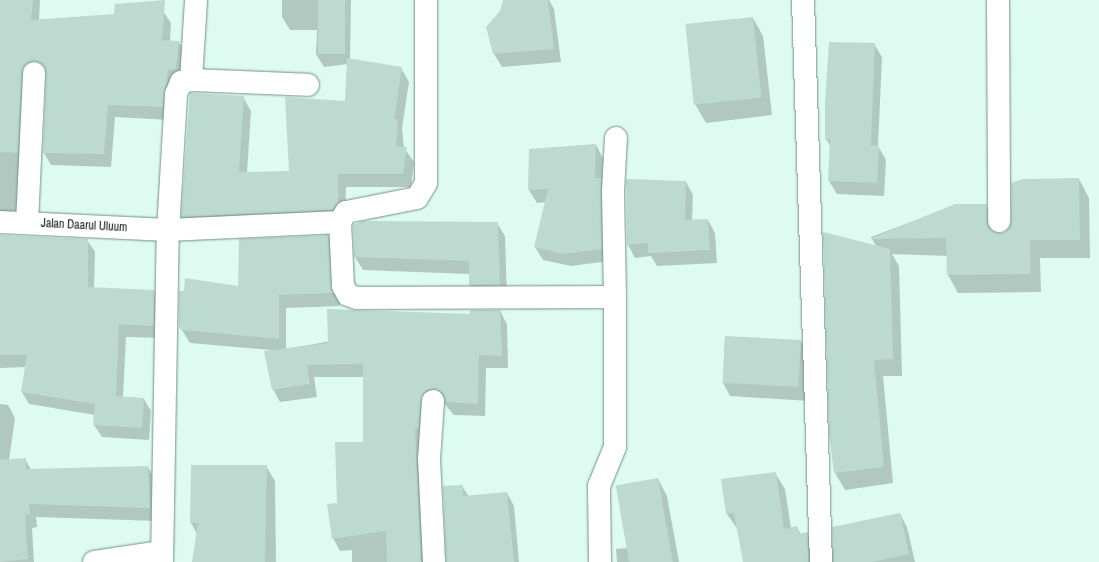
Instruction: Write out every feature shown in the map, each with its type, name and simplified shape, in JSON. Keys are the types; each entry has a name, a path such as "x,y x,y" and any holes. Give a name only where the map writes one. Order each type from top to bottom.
{"street":[{"path":"191,80 196,0"},
{"path":"426,0 426,183 417,198 398,204 355,208 346,212 340,222 343,286 356,298 616,297"},
{"path":"803,0 821,562"},
{"path":"998,0 999,221"},
{"path":"27,223 34,73"},
{"path":"94,562 161,557 168,230 176,94 181,82 191,80 308,85"},
{"path":"600,562 599,486 615,447 616,297 613,192 616,138"},
{"name":"Jalan Daarul Uluum","path":"0,222 168,230 340,222"},
{"path":"433,401 429,459 434,562"}],"building":[{"path":"0,0 33,0 31,20 114,14 115,4 165,0 162,40 179,41 176,69 168,70 163,107 108,105 104,154 43,153 46,73 41,63 29,62 22,72 18,153 0,152"},
{"path":"318,0 345,0 345,54 318,54"},
{"path":"503,0 548,0 554,49 493,54 486,27 500,11"},
{"path":"753,17 761,98 694,105 685,24"},
{"path":"829,42 875,43 871,145 879,146 877,183 828,181 830,139 825,139 825,103"},
{"path":"347,58 402,67 394,120 398,119 396,146 407,147 403,174 338,174 338,203 333,210 181,217 190,93 244,96 239,172 289,171 285,97 345,101"},
{"path":"596,144 595,178 601,178 602,249 563,254 534,247 548,189 528,190 529,149"},
{"path":"1079,178 1080,240 1030,240 1031,274 947,275 946,238 870,239 955,204 986,204 988,228 999,233 1005,232 1011,221 1011,183 1022,179"},
{"path":"626,179 686,181 685,220 708,219 710,250 648,253 648,243 627,245"},
{"path":"363,221 498,222 500,285 469,285 469,261 354,257 353,225"},
{"path":"823,232 890,249 893,359 874,360 884,467 834,473 829,434"},
{"path":"0,235 88,239 88,287 154,290 154,326 119,324 116,396 144,398 142,428 93,425 95,404 21,392 27,355 0,355"},
{"path":"328,235 333,293 279,295 279,339 182,330 179,327 179,291 184,291 185,278 238,286 239,239"},
{"path":"327,309 470,314 470,310 500,310 502,356 479,355 478,404 445,402 444,395 433,389 427,390 421,400 419,428 415,428 421,562 387,562 386,531 332,539 327,504 337,503 335,442 363,442 363,364 307,365 310,384 272,390 264,351 328,343"},
{"path":"725,336 801,340 798,387 723,383"},
{"path":"26,458 26,469 148,466 150,508 29,504 30,514 25,515 28,559 0,562 0,460"},
{"path":"191,465 267,465 265,562 192,562 198,523 190,523"},
{"path":"776,472 784,529 797,526 799,534 808,532 808,562 743,562 734,513 726,514 721,479"},
{"path":"658,478 673,562 629,562 616,485"},
{"path":"463,485 463,496 507,492 514,562 446,562 443,486"},
{"path":"900,513 909,554 872,562 833,562 832,527"}]}
